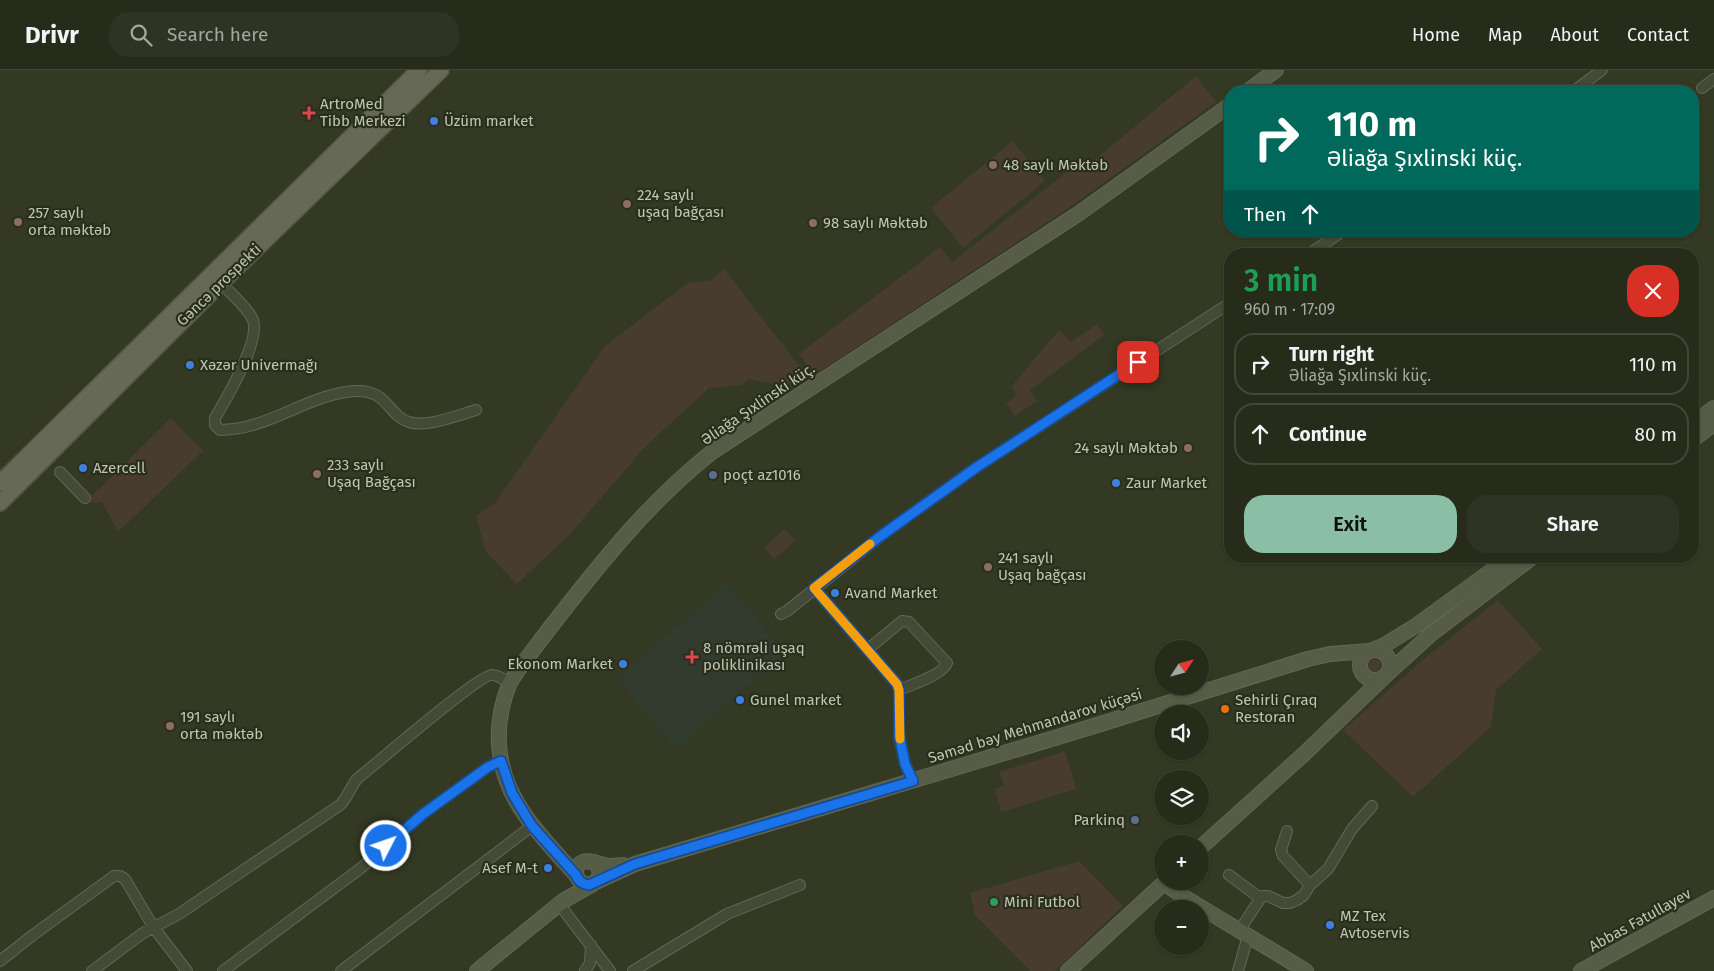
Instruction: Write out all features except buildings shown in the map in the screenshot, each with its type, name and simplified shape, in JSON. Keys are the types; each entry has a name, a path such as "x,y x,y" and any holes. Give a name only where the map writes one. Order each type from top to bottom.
{"main road":[{"name":"Gəncə prospekti","path":"0,483 419,70"},
{"name":"Gəncə prospekti","path":"0,503 221,283 441,70"},
{"path":"1256,85 1276,70"},
{"name":"Əliağa Şıxlinski küç.","path":"577,876 532,826 512,793 501,761 500,723 503,703 510,683 547,632 650,507 701,461 1078,214 1224,109"},
{"path":"1699,419 1714,408"},
{"path":"1699,435 1714,424"},
{"path":"1348,712 1361,688 1362,672 1360,662 1365,654 1418,625 1502,563"},
{"path":"1209,840 1430,634 1525,563"},
{"path":"1330,654 1350,662 1365,676 1374,680 1385,676 1390,665 1387,656 1379,651 1370,651"},
{"name":"Səməd bəy Mehmandarov küçəsi","path":"635,864 1082,730 1308,659 1330,654 1370,651"},
{"path":"555,851 611,866 635,864"},
{"path":"561,903 577,876 576,871 580,864 592,862 598,867 600,875 594,883 585,884 577,876"},
{"path":"476,971 561,903 594,883 635,864"},
{"path":"1068,971 1156,890"},
{"path":"1174,890 1184,898 1306,971"},
{"name":"Abbas Fətullayev","path":"1582,971 1714,898"}],"street":[{"path":"1582,85 1602,70"},
{"path":"1702,88 1714,79"},
{"path":"1318,248 1334,237"},
{"path":"221,283 252,317 255,328 241,369 215,418 214,425 220,430 245,426 274,418 312,402 362,390 380,396 401,418 416,424 437,421 476,410"},
{"path":"782,614 882,535 977,467 1224,307"},
{"path":"60,472 85,498"},
{"path":"814,588 897,684 899,690 899,735 905,764 913,781"},
{"path":"867,650 902,621 909,622 947,663 946,667 939,672 899,690"},
{"path":"92,971 143,932 178,914 340,805 347,798 357,779 485,677 492,675 510,683"},
{"path":"223,971 361,868 423,814 488,767 501,761"},
{"path":"1238,971 1244,934 1260,898 1268,896 1283,903 1290,903 1304,895 1310,885 1328,869 1352,829 1372,806"},
{"path":"341,971 532,826"},
{"path":"1287,831 1281,850 1283,856 1310,885"},
{"path":"1229,875 1260,898"},
{"path":"0,961 114,876 120,876 125,880 154,928 187,971"},
{"path":"633,971 727,914 800,885"},
{"path":"561,903 610,971"},
{"path":"585,971 590,963 591,945"}],"shaded area":[{"path":"1196,76 1216,102 1063,212 814,375 799,354 940,247 952,262 1081,161 1086,167"},
{"path":"1013,141 1045,181 963,248 931,208"},
{"path":"724,269 803,371 786,387 749,379 742,385 709,388 645,447 570,534 517,584 486,552 476,516 495,503 605,346 688,283 711,280"},
{"path":"1097,324 1104,335 1030,390 1037,401 1015,416 1006,403 1017,395 1011,387 1059,330 1071,342"},
{"path":"171,418 203,451 118,532 102,502 89,503 90,498"},
{"path":"785,529 795,541 774,559 764,547"},
{"path":"727,583 784,653 675,749 617,679"},
{"path":"1498,600 1542,649 1496,690 1491,727 1413,797 1343,730 1425,658"},
{"path":"1373,659 1377,659 1381,665 1377,671 1373,671 1369,667 1369,663"},
{"path":"1065,751 1076,789 1001,812 995,789 1004,786 999,772"},
{"path":"1079,861 1123,906 1055,971 1030,971 975,915 970,893"}],"slow traffic":[{"path":"870,544 814,588 897,684 899,690 900,739"}],"place":[{"name":"ArtroMed Tibb Merkezi","path":"309,113"},
{"name":"Üzüm market","path":"434,121"},
{"name":"48 saylı Məktəb","path":"993,165"},
{"name":"224 saylı uşaq bağçası","path":"627,204"},
{"name":"257 saylı orta məktəb","path":"18,222"},
{"name":"98 saylı Məktəb","path":"813,223"},
{"name":"Xəzər Univermağı","path":"190,365"},
{"name":"24 saylı Məktəb","path":"1188,448"},
{"name":"Azercell","path":"83,468"},
{"name":"233 saylı Uşaq Bağçası","path":"317,474"},
{"name":"poçt az1016","path":"713,475"},
{"name":"Zaur Market","path":"1116,483"},
{"name":"241 saylı Uşaq bağçası","path":"988,567"},
{"name":"Avand Market","path":"835,593"},
{"name":"8 nömrəli uşaq poliklinikası","path":"692,657"},
{"name":"Ekonom Market","path":"623,664"},
{"name":"Gunel market","path":"740,700"},
{"name":"Sehirli Çıraq Restoran","path":"1225,709"},
{"name":"191 saylı orta məktəb","path":"170,726"},
{"name":"Parkinq","path":"1135,820"},
{"name":"Asef M-t","path":"548,868"},
{"name":"Mini Futbol","path":"994,902"},
{"name":"MZ Tex Avtoservis","path":"1330,925"}],"route":[{"path":"386,846 423,814 488,767 501,761 512,793 532,826 576,875 578,880 589,885 635,864 913,781 905,764 899,735 899,690 897,684 814,588 882,535 977,467 1138,362"}]}
